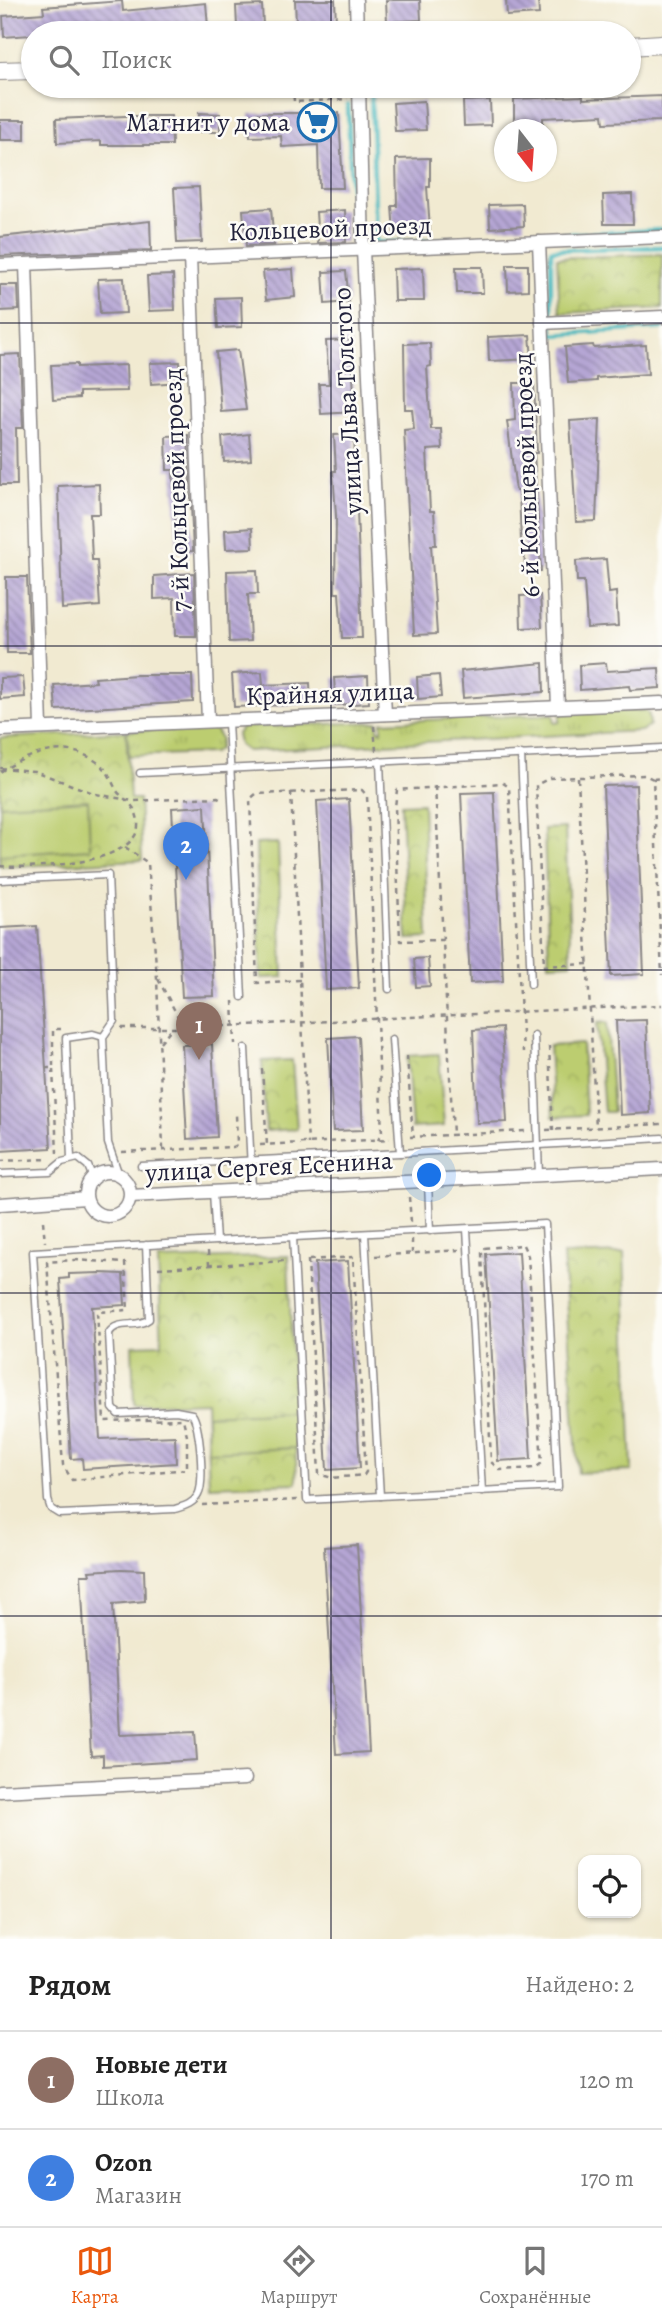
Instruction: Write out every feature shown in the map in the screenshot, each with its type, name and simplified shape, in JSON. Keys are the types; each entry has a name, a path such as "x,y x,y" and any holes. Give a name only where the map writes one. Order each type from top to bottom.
{"main road":[{"path":"641,40 662,44"},
{"path":"0,71 21,70"}],"street":[{"path":"356,0 357,21"},
{"name":"улица Льва Толстого","path":"359,98 379,714"},
{"name":"Кольцевой проезд","path":"0,265 662,237"},
{"name":"6-й Кольцевой проезд","path":"539,242 558,707"},
{"name":"7-й Кольцевой проезд","path":"190,257 208,721"},
{"path":"26,264 41,727"},
{"path":"542,323 662,317"},
{"name":"Крайняя улица","path":"0,730 662,703"},
{"name":"улица Сергея Есенина","path":"130,1196 662,1168"},
{"name":"улица Сергея Есенина","path":"86,1198 96,1213 108,1216 125,1208 130,1196 127,1184 118,1175 105,1173 93,1178"},
{"path":"0,1205 86,1198 86,1190 93,1178"},
{"path":"0,1791 245,1779"}],"lane":[{"path":"228,720 242,997"},
{"path":"140,773 662,748"},
{"path":"521,754 531,984"},
{"path":"378,761 389,989"},
{"path":"0,880 108,875 114,1021 106,1028 103,1037 108,1143 118,1175"},
{"path":"71,1158 66,1038 93,1034 103,1037"},
{"path":"534,1035 539,1175"},
{"path":"392,1039 400,1153"},
{"path":"245,1048 252,1190"},
{"path":"141,1166 538,1147 662,1138"},
{"path":"0,1174 50,1172 71,1158 78,1158 88,1166 93,1178"},
{"path":"428,1182 430,1231"},
{"path":"212,1192 216,1241"},
{"path":"146,1245 149,1319 143,1323 113,1327 109,1334 113,1408 118,1414 177,1411 195,1417 201,1485 197,1497 185,1506 65,1515 54,1512 48,1500 33,1252 146,1245 216,1241 293,1237 430,1231 545,1224 558,1487 307,1500 293,1237"},
{"path":"467,1229 482,1491"},
{"path":"365,1234 380,1496"}],"path":[{"path":"294,98 294,102 320,98"},
{"path":"378,761 379,714"},
{"path":"0,866 76,863 125,846 137,822 136,812 122,796 106,769 82,754 65,749 30,755 2,770"},
{"path":"2,770 34,771 96,794 122,796 133,800 218,797 223,805"},
{"path":"589,964 544,966 536,785 550,778 645,775 653,779 662,778"},
{"path":"578,777 596,1128"},
{"path":"653,779 662,975"},
{"path":"443,940 401,941 395,807 397,790 503,783 509,787 523,1054"},
{"path":"435,786 453,1135"},
{"path":"291,792 307,1144"},
{"path":"300,980 257,983 250,799 256,794 366,792 382,1133 378,1140"},
{"path":"125,846 148,863 157,978 163,1149"},
{"path":"157,978 184,1028"},
{"path":"233,998 235,1052"},
{"path":"106,1028 171,1029 662,1005"},
{"path":"0,1161 58,1158 53,1029 66,1029"},
{"path":"160,1042 171,1029"},
{"path":"549,1046 553,1130"},
{"path":"407,1056 413,1137"},
{"path":"46,1068 53,1068"},
{"path":"262,1069 267,1145"},
{"path":"236,1105 237,1145"},
{"path":"524,1131 528,1123"},
{"path":"118,1152 662,1124"},
{"path":"523,1245 526,1250 542,1463 534,1468 499,1470 491,1462 482,1253 484,1248 523,1245"},
{"path":"148,1269 468,1249 482,1253"},
{"path":"308,1260 319,1474 332,1478 364,1475 366,1472 354,1257"},
{"path":"185,1506 307,1500"}],"green space":[{"path":"662,254 662,308 560,313 557,258"},
{"path":"645,710 649,715 650,725 641,731 247,751 239,745 237,734 242,727 378,722 378,730 382,731 382,722 554,714 555,723 560,722 560,713"},
{"path":"214,728 221,739 219,749 213,753 129,756 127,731"},
{"path":"126,731 130,799 139,799 142,860 0,867 0,738"},
{"path":"88,800 90,849 0,855 0,805"},
{"path":"423,803 428,938 407,939 401,804"},
{"path":"565,828 571,963 549,964 544,829"},
{"path":"278,843 283,977 261,978 256,844"},
{"path":"607,1022 613,1112 604,1112 597,1023"},
{"path":"582,1044 586,1115 553,1117 549,1046"},
{"path":"439,1054 444,1126 412,1128 407,1056"},
{"path":"292,1060 297,1129 266,1131 262,1061"},
{"path":"624,1253 632,1471 578,1473 563,1255"},
{"path":"288,1256 297,1483 209,1486 206,1402 134,1405 132,1345 162,1344 158,1260"},
{"path":"294,1411 296,1448 208,1452 207,1415"}],"building":[{"path":"295,0 335,0 336,21 296,21"},
{"path":"386,0 420,0 421,20 387,21"},
{"path":"506,0 538,0 539,14 507,16"},
{"path":"122,1 123,11 206,3 208,21 21,21 21,36 4,37 3,16 44,13 43,7"},
{"path":"262,5 263,21 237,21 236,6"},
{"path":"662,96 662,121 604,123 603,115 514,119 514,99"},
{"path":"490,100 491,125 464,126 463,101"},
{"path":"424,101 426,130 395,131 393,103"},
{"path":"199,113 220,114 220,132 199,132"},
{"path":"339,113 343,188 319,188 318,145 282,147 281,136 250,137 249,114"},
{"path":"171,116 172,145 101,145 101,141 57,143 56,119"},
{"path":"0,120 25,120 25,140 0,140"},
{"path":"430,158 430,187 427,187 430,230 394,233 392,206 397,206 396,159"},
{"path":"199,187 202,242 177,243 174,188"},
{"path":"632,194 633,224 604,224 603,195"},
{"path":"523,204 524,226 490,228 489,205"},
{"path":"271,208 274,245 246,246 243,210"},
{"path":"345,210 346,242 318,243 316,212"},
{"path":"150,221 151,250 0,256 0,237"},
{"path":"507,265 528,265 528,290 508,291"},
{"path":"456,267 482,267 483,293 457,293"},
{"path":"423,268 424,301 394,301 393,269"},
{"path":"293,269 295,297 266,300 263,271"},
{"path":"346,271 349,302 325,304 323,272"},
{"path":"173,275 175,310 149,311 147,276"},
{"path":"124,278 126,313 100,314 98,279"},
{"path":"0,285 18,285 19,310 0,311"},
{"path":"241,297 242,327 218,328 216,298"},
{"path":"530,335 532,359 489,361 488,337"},
{"path":"351,340 355,412 321,414 319,384 329,384 326,341"},
{"path":"430,343 431,366 427,367 431,429 441,429 442,449 427,450 430,511 434,511 436,545 431,545 437,634 414,635 404,430 414,429 412,409 405,409 404,344"},
{"path":"593,345 594,348 646,345 648,374 568,383 565,347"},
{"path":"238,350 246,410 221,412 216,352"},
{"path":"20,354 23,428 16,428 17,485 0,485 0,355"},
{"path":"180,362 181,382 151,384 150,363"},
{"path":"77,364 77,367 126,365 127,391 79,392 79,398 53,400 51,365"},
{"path":"514,383 534,383 537,453 534,453 541,571 525,572 519,491 516,491 507,421 515,420"},
{"path":"600,419 596,521 576,522 570,421"},
{"path":"249,434 251,460 224,462 222,437"},
{"path":"354,434 362,638 342,638 339,593 335,593 334,435"},
{"path":"188,435 193,551 177,552 173,470 167,470 166,436"},
{"path":"99,484 100,514 90,514 92,560 97,560 100,606 62,609 58,486"},
{"path":"252,528 253,548 226,549 225,530"},
{"path":"606,559 609,593 616,592 618,626 587,628 584,581 577,581 576,561"},
{"path":"257,570 258,594 248,594 250,641 229,642 227,571"},
{"path":"194,573 196,636 175,636 174,598 154,599 154,576"},
{"path":"6,577 27,577 30,653 7,653"},
{"path":"540,595 542,627 521,628 520,596"},
{"path":"543,663 544,692 463,698 461,671"},
{"path":"606,663 607,671 659,668 660,688 630,690 629,686 580,690 579,665"},
{"path":"262,672 263,685 310,683 311,704 234,707 232,674"},
{"path":"137,675 192,675 193,702 56,710 54,685"},
{"path":"439,675 441,697 418,699 417,677"},
{"path":"368,676 369,703 336,705 334,678"},
{"path":"23,677 25,697 0,699 0,678"},
{"path":"636,785 644,974 611,976 603,786"},
{"path":"494,792 503,981 470,983 461,793"},
{"path":"349,799 359,988 326,990 317,801"},
{"path":"205,806 214,996 182,997 172,808"},
{"path":"37,926 51,1148 0,1151 0,928"},
{"path":"428,958 430,986 416,987 414,959"},
{"path":"646,1020 650,1113 620,1115 616,1021"},
{"path":"502,1028 507,1122 477,1123 473,1030"},
{"path":"358,1036 363,1130 333,1131 328,1038"},
{"path":"212,1044 217,1137 187,1139 182,1045"},
{"path":"519,1252 531,1459 498,1461 486,1254"},
{"path":"348,1261 360,1468 327,1470 315,1263"},
{"path":"69,1274 123,1274 125,1305 92,1307 100,1439 175,1436 176,1463 83,1469 82,1458 71,1459 60,1279 69,1278"},
{"path":"357,1545 369,1752 336,1754 324,1547"},
{"path":"144,1570 145,1601 113,1604 120,1735 195,1732 197,1760 103,1766 103,1755 91,1756 81,1575 90,1575 89,1571"}],"waterway":[{"path":"371,98 376,243 662,230"},
{"path":"348,105 353,241"},
{"path":"551,321 551,250 662,247"},
{"path":"551,324 552,335 662,328"}],"place":[{"name":"Магнит у дома","path":"317,122"},
{"name":"Ozon","path":"186,880"},
{"name":"Новые дети","path":"199,1060"}]}
